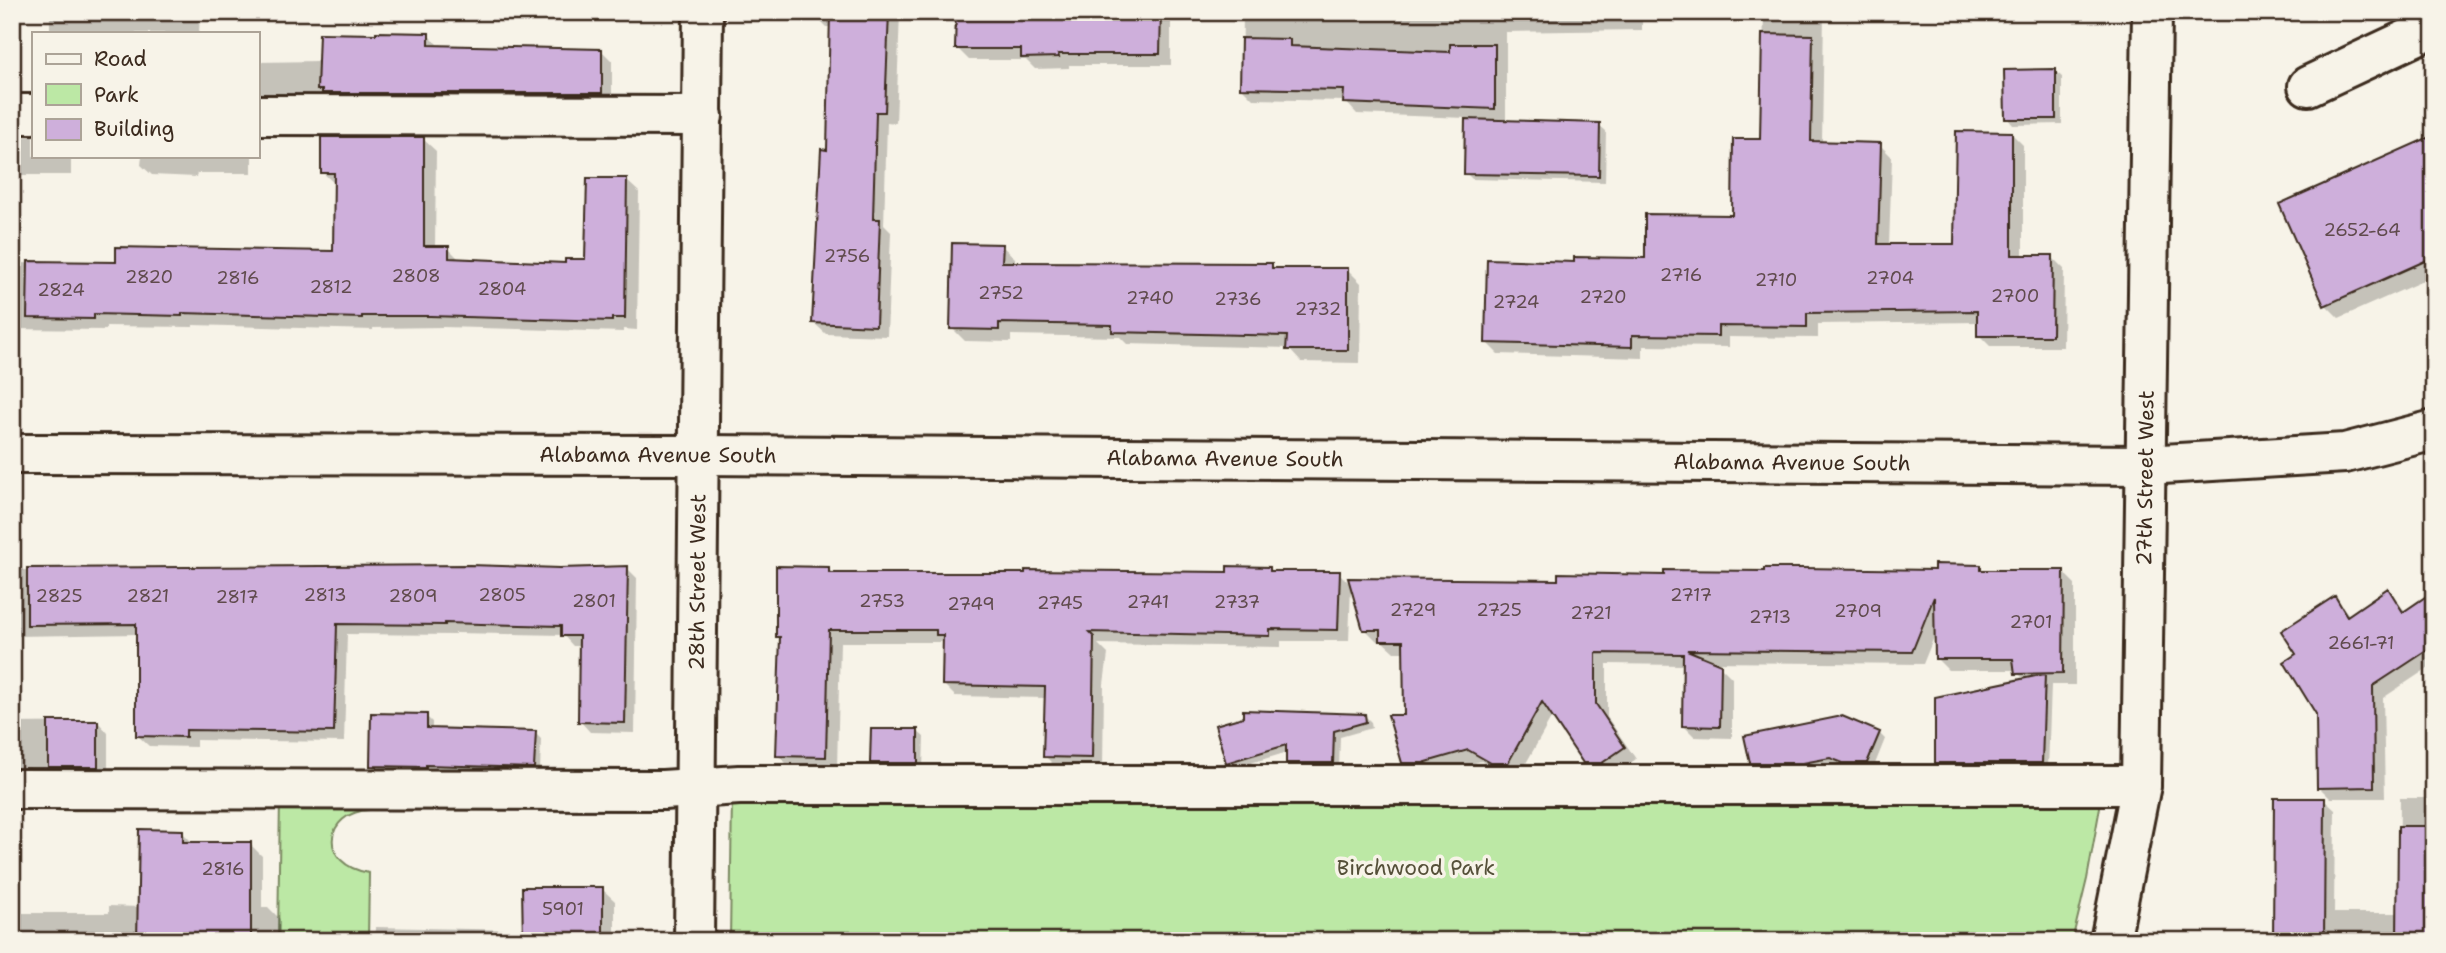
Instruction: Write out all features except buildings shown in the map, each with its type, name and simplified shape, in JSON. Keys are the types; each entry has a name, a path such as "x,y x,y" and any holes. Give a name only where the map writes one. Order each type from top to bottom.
{"street":[{"name":"28th Street West","path":"694,941 703,12"},
{"name":"27th Street West","path":"2110,941 2141,785 2152,12"},
{"path":"2308,86 2434,27"},
{"path":"12,114 32,114"},
{"path":"259,115 702,116"},
{"name":"Alabama Avenue South","path":"12,454 700,455 2146,465 2345,453 2434,430"},
{"path":"12,789 695,789 738,785 2141,785"}],"green space":[{"name":"Birchwood Park","path":"732,796 2102,796 2087,879 2072,941 730,941"},
{"path":"280,797 370,799 370,810 354,813 343,820 333,839 341,860 352,868 369,873 368,941 278,941"}]}
